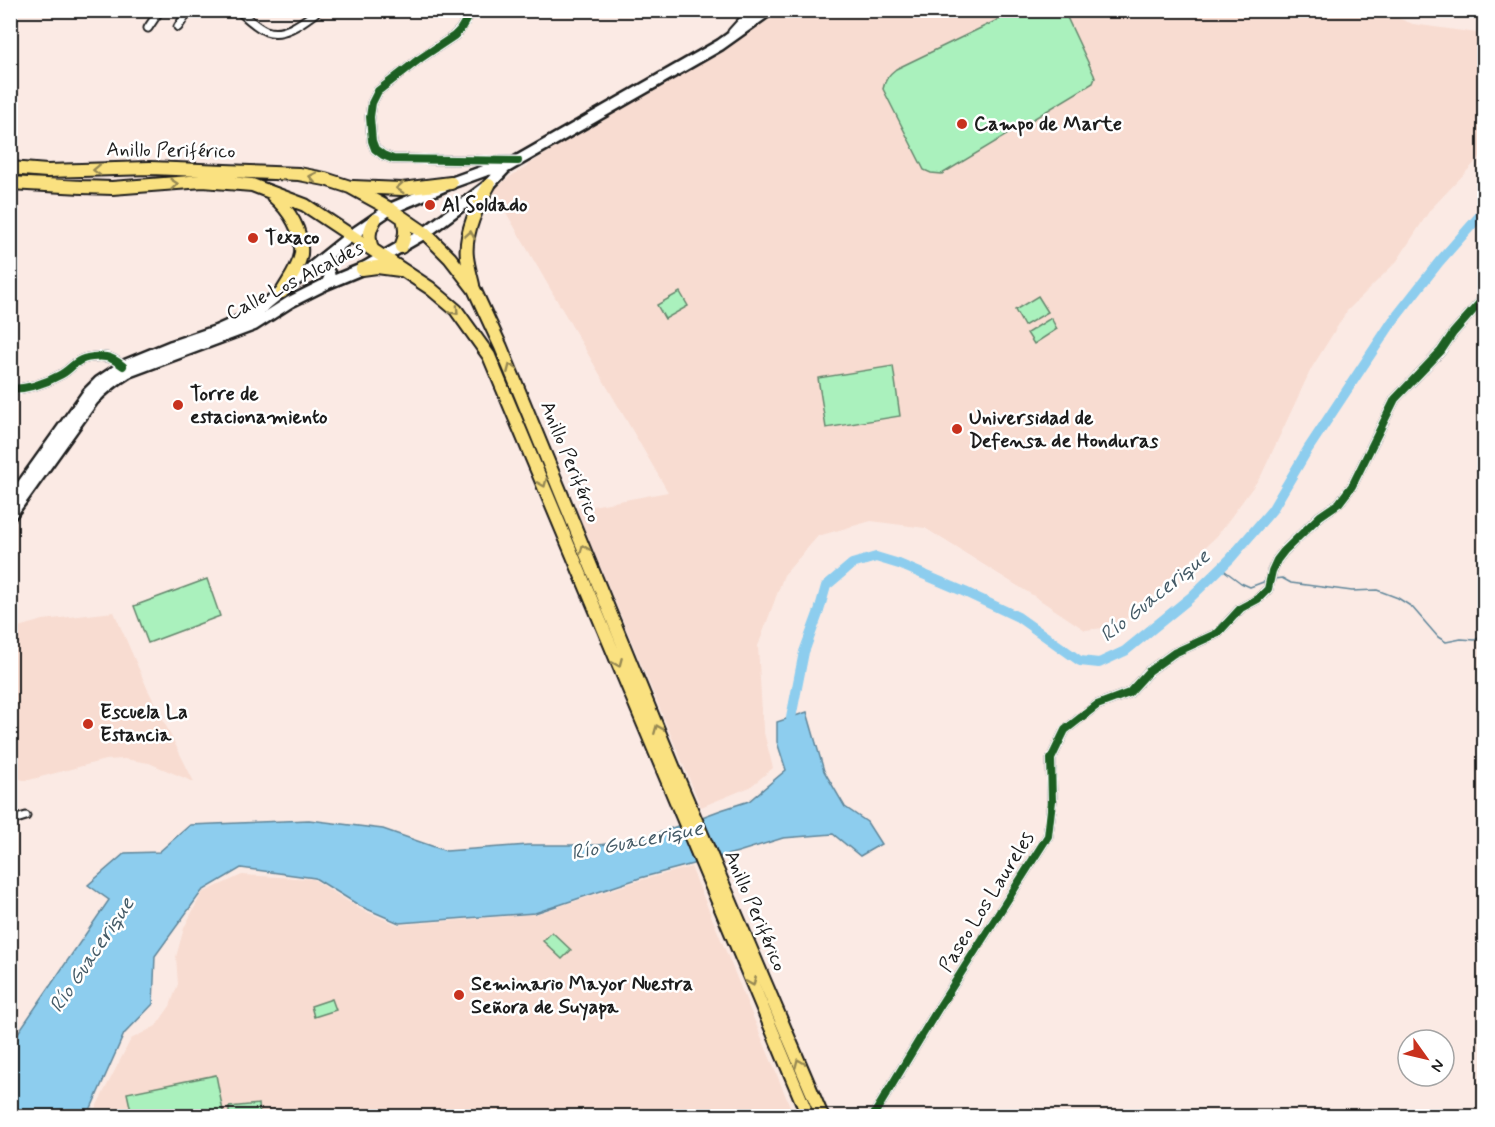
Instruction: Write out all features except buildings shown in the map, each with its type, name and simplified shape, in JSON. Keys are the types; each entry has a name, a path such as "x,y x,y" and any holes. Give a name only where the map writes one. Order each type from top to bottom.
{"highway":[{"name":"Anillo Periférico","path":"10,168 47,171 150,168 299,174 350,187 390,209 425,233 450,258 474,289 501,346 675,785"},
{"name":"Anillo Periférico","path":"10,183 112,188 203,182 252,185 305,206 410,274 456,310 489,356 718,887 808,1116"},
{"path":"350,187 402,189 451,183"},
{"path":"474,289 466,255 470,230 478,204 489,184"},
{"path":"265,190 284,205 295,223 300,240 301,254 282,292"},
{"path":"401,247 406,228 403,218"},
{"path":"372,249 369,239 370,229 375,220"},
{"path":"362,269 385,267 410,274"},
{"name":"Anillo Periférico","path":"718,887 822,1116"}],"main road":[{"path":"383,257 425,233 489,184 505,168 720,45 769,10"},
{"path":"375,220 390,209 451,183 487,170 505,168"},
{"name":"Calle Los Alcaldes","path":"10,502 88,393 99,382 123,366 248,318 352,235 375,220"},
{"name":"Calle Los Alcaldes","path":"10,516 76,423 104,388 128,372 254,326 290,302 383,257"},
{"path":"310,269 324,267 328,269 330,279 326,284"}],"street":[{"path":"148,28 160,10"},
{"path":"178,27 189,10"},
{"path":"238,10 264,30 275,33 288,30 319,10"},
{"path":"470,10 460,30 454,36 378,91 372,103 370,117 372,141 375,149 393,159 518,161"},
{"path":"720,45 752,10"},
{"name":"Paseo Los Laureles","path":"873,1116 1048,836 1052,801 1051,759 1065,729 1097,705 1129,693 1149,671 1174,652 1218,633 1241,608 1258,599 1268,589 1272,571 1284,551 1320,516 1339,502 1352,486 1395,399 1441,351 1453,333 1485,298"},
{"path":"10,389 44,383 63,374 79,360 86,358 106,357 123,366"},
{"path":"10,821 26,816"}],"shaded area":[{"name":"Universidad de Defensa de Honduras","path":"1377,10 1413,24 1484,34 1484,153 1430,210 1397,261 1347,311 1311,369 1261,476 1217,536 1131,616 1103,628 1085,630 925,528 871,521 818,536 784,575 758,646 763,729 773,768 750,787 701,807 576,509 668,492 493,190 602,117 784,11"},
{"name":"Escuela La Estancia","path":"114,612 148,690 194,782 149,763 124,759 105,760 29,780 11,776 11,629 43,620"},
{"name":"Seminario Mayor Nuestra Señora de Suyapa","path":"691,867 794,1116 607,1116 601,1109 553,1116 89,1116 95,1109 131,1039 156,1026 170,1006 178,984 176,957 184,928 202,893 242,875 313,879 360,909 398,925 536,914 641,880"}],"green space":[{"name":"Campo de Marte","path":"1018,10 1064,11 1094,75 1093,83 942,174 924,170 883,89 887,78 896,69"},
{"path":"680,292 688,306 665,319 657,305"},
{"path":"1038,296 1048,312 1024,326 1015,310"},
{"path":"1051,318 1057,329 1034,344 1027,333"},
{"path":"893,366 900,416 826,428 818,378"},
{"path":"207,579 220,616 148,643 134,606"},
{"path":"552,932 571,950 562,959 543,941"},
{"path":"332,999 336,1010 314,1017 311,1006"},
{"path":"216,1075 224,1116 132,1116 127,1093"},
{"path":"259,1104 260,1116 229,1116 229,1107"}],"water":[{"path":"807,712 824,771 845,807 867,822 881,844 860,856 833,834 783,838 640,878 535,913 399,923 360,906 315,878 241,868 202,891 155,956 153,1004 124,1034 91,1108 84,1116 11,1116 11,1043 109,900 88,885 125,853 159,852 190,825 309,820 383,829 446,851 528,845 599,845 645,838 749,801 786,770 777,742 777,722"}],"waterway":[{"name":"Río Guacerique","path":"794,730 791,718 804,652 826,586 852,564 876,557 899,564 1018,617 1080,661 1099,663 1125,651 1190,598 1230,559 1272,510 1308,449 1392,322 1439,262 1484,211"},
{"path":"1221,568 1250,587 1266,581"},
{"path":"1274,579 1282,578 1291,583 1352,591 1377,590 1398,598 1412,607 1438,637 1446,642 1461,639 1475,640 1484,635"}],"cycle path":[{"path":"470,10 460,30 454,36 378,91 372,103 370,117 372,141 375,149 393,159 518,161"},
{"path":"873,1116 1048,836 1052,801 1051,759 1065,730 1097,705 1129,693 1149,671 1174,653 1218,633 1241,608 1258,599 1268,589 1272,571 1284,551 1320,516 1339,503 1352,486 1395,399 1441,351 1453,333 1484,298"},
{"path":"10,389 30,387 48,381 63,374 79,361 88,358 109,358 123,366"}],"place":[{"name":"Campo de Marte","path":"962,124"},
{"name":"Al Soldado","path":"430,205"},
{"name":"Texaco","path":"253,238"},
{"name":"Torre de estacionamiento","path":"178,405"},
{"name":"Universidad de Defensa de Honduras","path":"957,429"},
{"name":"Escuela La Estancia","path":"88,724"},
{"name":"Seminario Mayor Nuestra Señora de Suyapa","path":"459,995"}]}
